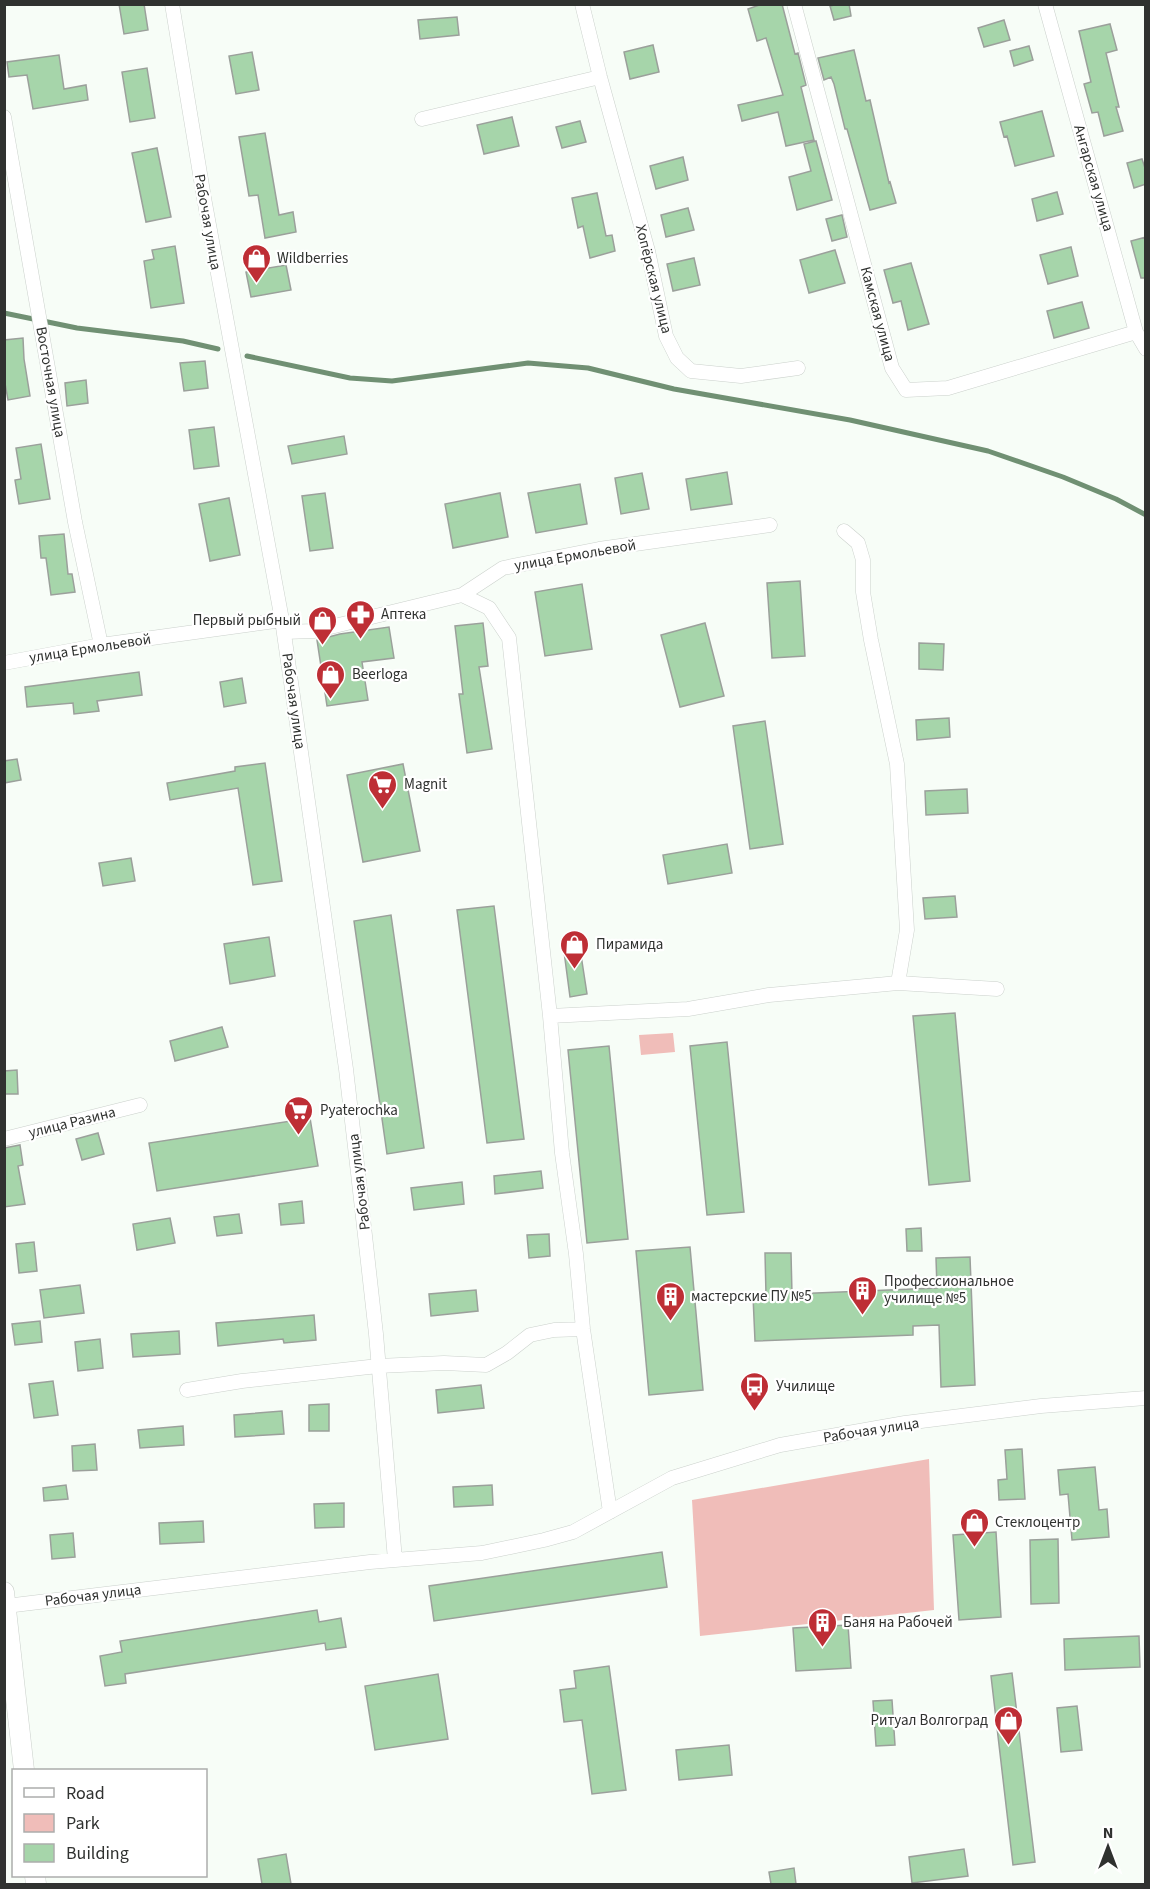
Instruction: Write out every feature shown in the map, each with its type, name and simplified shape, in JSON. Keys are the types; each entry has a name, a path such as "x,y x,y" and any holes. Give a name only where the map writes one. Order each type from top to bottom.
{"street":[{"name":"Рабочая улица","path":"172,4 204,198 283,626 346,1070 376,1334 395,1560"},
{"name":"Хопёрская улица","path":"582,4 648,251 666,336 677,358 691,370 741,376 798,368"},
{"name":"Камская улица","path":"794,4 892,368 906,390 948,388 1136,332"},
{"name":"Ангарская улица","path":"1045,4 1136,332 1146,349"},
{"path":"422,119 600,77"},
{"name":"Восточная улица","path":"4,117 75,522 101,645"},
{"name":"улица Ермольевой","path":"4,663 101,645 283,626 314,632 462,595 503,568 599,549 770,525"},
{"path":"844,531 858,543 862,560 871,640 897,764 907,930 898,983"},
{"path":"462,595 489,609 509,638 550,1016 562,1153 576,1254 583,1329 610,1512"},
{"path":"550,1016 688,1009 769,995 898,983 997,990"},
{"name":"улица Разина","path":"4,1139 140,1105"},
{"path":"187,1390 242,1381 378,1366 444,1363 486,1365 507,1353 530,1335 554,1330 583,1329"},
{"name":"Рабочая улица","path":"5,1599 482,1553 573,1532 672,1478 780,1445 905,1423 1041,1406 1146,1398"},
{"path":"5,1599 24,1769"}],"green space":[{"path":"673,1033 675,1052 641,1055 639,1035"},
{"path":"929,1459 934,1610 700,1636 692,1500"}],"building":[{"path":"119,4 144,4 148,30 124,34"},
{"path":"762,4 782,4 806,85 801,87 814,140 786,146 778,112 742,121 738,105 783,95 766,38 757,41 748,9"},
{"path":"849,4 851,16 834,20 830,6"},
{"path":"457,17 459,35 420,39 418,20"},
{"path":"1004,20 1010,40 984,47 978,28"},
{"path":"1110,24 1117,50 1106,53 1123,131 1104,136 1098,112 1092,113 1084,84 1091,82 1079,31"},
{"path":"653,45 659,72 630,79 624,52"},
{"path":"1029,46 1033,60 1014,66 1010,51"},
{"path":"854,50 866,101 870,100 889,183 896,203 870,210 834,84 831,77 824,80 818,58"},
{"path":"252,52 259,90 236,94 229,56"},
{"path":"59,55 64,89 86,85 88,100 33,109 27,75 9,77 7,62"},
{"path":"147,68 155,118 130,122 122,72"},
{"path":"1042,111 1054,156 1015,166 1007,136 1004,137 1000,122"},
{"path":"512,117 519,146 484,154 477,125"},
{"path":"580,121 586,142 562,148 556,127"},
{"path":"265,133 279,215 293,212 296,232 265,238 258,195 249,196 239,137"},
{"path":"816,141 832,200 797,210 789,177 811,171 804,144"},
{"path":"157,148 171,217 146,222 132,153"},
{"path":"683,157 688,180 656,189 650,166"},
{"path":"1142,159 1146,171 1146,184 1134,188 1127,163"},
{"path":"1057,192 1063,214 1037,221 1032,199"},
{"path":"597,193 606,236 612,235 615,251 590,258 583,226 578,228 572,198"},
{"path":"688,208 694,230 666,237 661,215"},
{"path":"842,215 847,237 832,241 826,219"},
{"path":"1146,237 1146,278 1141,278 1131,241"},
{"path":"175,246 184,303 151,308 144,261 154,259 152,250"},
{"path":"1071,247 1078,276 1048,284 1040,255"},
{"path":"835,250 845,283 809,293 800,260"},
{"path":"694,258 700,285 673,291 667,264"},
{"path":"911,263 929,324 908,330 901,301 893,303 884,270"},
{"path":"286,265 291,290 251,297 246,272"},
{"path":"1082,302 1089,328 1054,338 1047,311"},
{"path":"23,338 30,396 8,400 4,378 4,340"},
{"path":"205,361 208,388 184,391 180,363"},
{"path":"86,380 88,403 67,406 65,383"},
{"path":"214,427 219,466 194,469 189,430"},
{"path":"344,436 347,454 292,464 288,446"},
{"path":"41,444 50,499 19,504 15,480 21,479 16,448"},
{"path":"727,472 732,504 691,510 686,479"},
{"path":"642,473 649,509 621,514 615,478"},
{"path":"580,484 587,524 536,533 528,493"},
{"path":"325,493 333,548 310,551 302,496"},
{"path":"500,493 508,537 453,548 445,504"},
{"path":"229,498 240,555 210,561 199,504"},
{"path":"64,534 68,574 72,574 75,592 51,595 46,558 41,558 39,536"},
{"path":"800,581 805,656 772,658 767,583"},
{"path":"582,584 592,649 545,656 535,592"},
{"path":"483,623 488,666 479,667 492,749 467,753 459,694 463,694 455,626"},
{"path":"705,623 724,696 680,707 661,635"},
{"path":"389,627 394,658 362,662 368,700 327,706 317,640 340,634"},
{"path":"919,643 944,644 943,670 919,669"},
{"path":"139,672 142,695 97,701 99,711 74,714 73,703 27,707 25,687"},
{"path":"242,678 246,703 224,707 220,682"},
{"path":"949,718 950,737 917,740 916,720"},
{"path":"765,721 783,844 750,849 733,726"},
{"path":"17,759 21,780 4,783 4,761"},
{"path":"265,763 282,881 253,885 238,788 170,800 167,783 235,771 235,767"},
{"name":"Magnit","path":"403,764 420,851 363,862 347,775"},
{"path":"967,789 968,813 926,815 925,791"},
{"path":"727,844 732,873 668,884 663,855"},
{"path":"131,858 135,881 103,886 99,863"},
{"path":"955,896 957,917 925,919 923,898"},
{"path":"494,906 524,1139 487,1143 457,910"},
{"path":"391,915 424,1148 387,1154 354,921"},
{"path":"269,937 275,976 230,984 224,944"},
{"name":"Пирамида","path":"579,942 587,994 570,997 563,944"},
{"path":"955,1013 970,1181 929,1185 913,1016"},
{"path":"222,1027 228,1047 175,1061 170,1041"},
{"path":"727,1042 744,1212 707,1215 690,1046"},
{"path":"609,1046 628,1239 587,1243 568,1050"},
{"path":"17,1070 18,1094 4,1094 4,1071"},
{"path":"310,1118 318,1166 157,1191 149,1143"},
{"path":"98,1133 104,1154 82,1160 76,1139"},
{"path":"20,1145 23,1165 18,1166 25,1204 4,1207 4,1148"},
{"path":"541,1171 543,1188 495,1194 494,1176"},
{"path":"462,1182 464,1204 414,1210 411,1188"},
{"path":"302,1201 304,1223 281,1225 279,1204"},
{"path":"239,1214 242,1233 217,1236 214,1217"},
{"path":"170,1218 175,1243 137,1250 133,1224"},
{"path":"921,1228 922,1251 907,1251 906,1229"},
{"path":"549,1234 550,1256 529,1258 527,1235"},
{"path":"34,1242 37,1271 19,1273 16,1244"},
{"name":"мастерские ПУ №5","path":"690,1247 703,1390 649,1395 636,1251"},
{"name":"Профессиональное училище №5","path":"765,1253 791,1253 792,1294 937,1288 936,1258 970,1257 975,1385 941,1387 939,1325 913,1326 913,1335 755,1341 753,1296 766,1295"},
{"path":"80,1285 84,1313 44,1318 40,1290"},
{"path":"476,1290 478,1311 431,1316 429,1294"},
{"path":"314,1315 316,1340 284,1343 283,1339 218,1346 216,1323"},
{"path":"40,1321 42,1342 15,1345 12,1324"},
{"path":"179,1331 180,1354 133,1357 131,1334"},
{"path":"100,1339 103,1368 78,1371 75,1342"},
{"path":"53,1381 58,1415 34,1418 29,1384"},
{"path":"481,1385 484,1408 438,1413 436,1390"},
{"path":"329,1404 329,1431 309,1431 309,1405"},
{"path":"282,1411 284,1434 235,1437 234,1415"},
{"path":"183,1426 184,1445 140,1448 138,1430"},
{"path":"95,1444 97,1470 73,1471 72,1446"},
{"path":"1022,1449 1025,1499 999,1500 998,1480 1007,1479 1005,1450"},
{"path":"1095,1467 1099,1510 1107,1509 1109,1537 1072,1540 1068,1494 1060,1495 1058,1470"},
{"path":"66,1485 68,1499 44,1501 43,1488"},
{"path":"492,1485 493,1505 454,1507 453,1487"},
{"path":"344,1503 344,1527 315,1528 314,1504"},
{"path":"203,1521 204,1542 160,1544 159,1523"},
{"path":"996,1532 1001,1617 959,1620 953,1535"},
{"path":"73,1533 75,1557 52,1559 50,1535"},
{"path":"1058,1539 1059,1603 1031,1604 1030,1540"},
{"path":"662,1552 667,1587 434,1621 429,1586"},
{"path":"317,1610 319,1622 341,1618 346,1647 326,1650 325,1643 125,1674 126,1683 105,1686 100,1656 122,1652 120,1641"},
{"name":"Баня на Рабочей","path":"848,1625 851,1668 796,1671 793,1628"},
{"path":"1139,1636 1140,1667 1065,1670 1064,1639"},
{"path":"609,1666 626,1790 592,1794 582,1720 564,1722 560,1690 576,1688 574,1671"},
{"path":"1012,1673 1035,1862 1013,1865 991,1676"},
{"path":"438,1674 448,1739 375,1750 365,1686"},
{"path":"892,1700 895,1745 876,1746 873,1701"},
{"path":"1077,1706 1082,1750 1061,1752 1057,1708"},
{"path":"729,1745 732,1775 679,1780 676,1750"},
{"path":"964,1849 968,1876 912,1883 909,1857"},
{"path":"286,1854 291,1884 262,1884 258,1859"},
{"path":"794,1868 796,1884 771,1884 769,1872"}],"waterway":[{"path":"4,313 77,328 183,341 218,349"},
{"path":"247,356 350,378 392,381 528,363 588,368 674,389 850,420 988,451 1063,477 1116,499 1146,515"}],"place":[{"name":"Wildberries","path":"256,284"},
{"name":"Аптека","path":"360,640"},
{"name":"Первый рыбный","path":"322,646"},
{"name":"Beerloga","path":"331,700"},
{"name":"Magnit","path":"383,810"},
{"name":"Пирамида","path":"575,970"},
{"name":"Pyaterochka","path":"299,1136"},
{"name":"Профессиональное училище №5","path":"863,1316"},
{"name":"мастерские ПУ №5","path":"670,1322"},
{"name":"Училище","path":"755,1412"},
{"name":"Стеклоцентр","path":"974,1548"},
{"name":"Баня на Рабочей","path":"822,1648"},
{"name":"Ритуал Волгоград","path":"1009,1746"}]}
